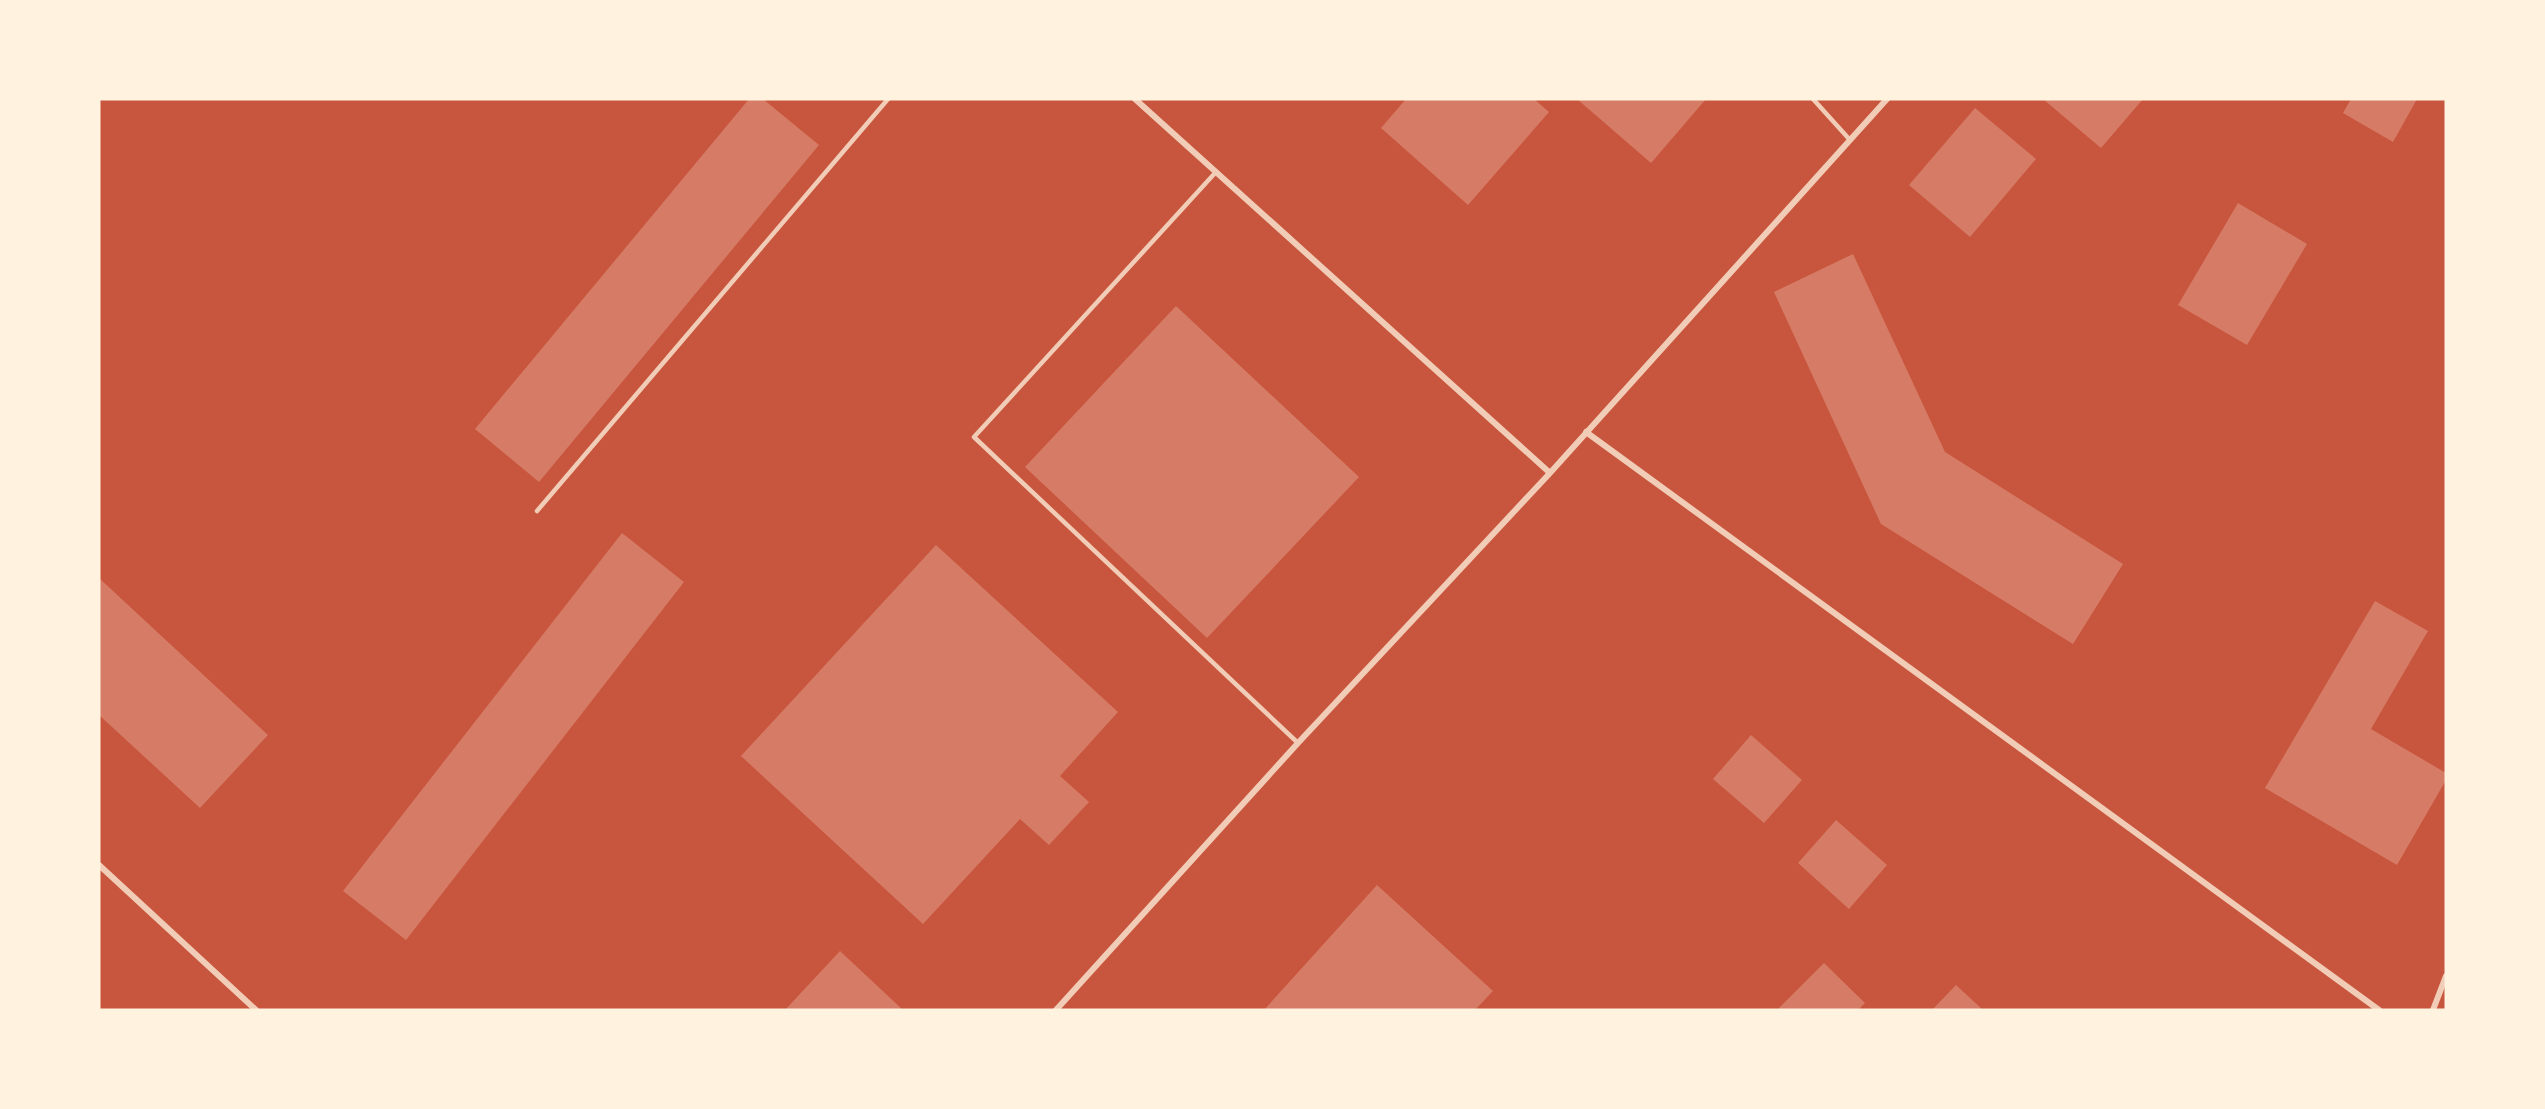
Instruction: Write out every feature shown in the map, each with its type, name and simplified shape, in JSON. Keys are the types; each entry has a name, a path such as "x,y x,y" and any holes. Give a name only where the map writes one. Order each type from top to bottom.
{"street":[{"path":"1135,99 1550,473"},
{"path":"1056,1010 1298,743 1550,473 1887,99"},
{"path":"1586,432 2379,1010"},
{"path":"99,865 256,1010"},
{"path":"2433,1010 2446,976"}],"lane":[{"path":"537,511 888,99"},
{"path":"1813,99 1850,140"},
{"path":"1215,173 974,438 1298,743"}],"building":[{"path":"749,99 763,99 819,145 539,482 475,429"},
{"path":"1406,99 1534,99 1549,112 1468,205 1381,128"},
{"path":"1577,99 1706,99 1651,163"},
{"path":"2043,99 2143,99 2101,148"},
{"path":"2351,99 2417,99 2393,142 2343,113"},
{"path":"1975,108 2036,159 1970,237 1909,185"},
{"path":"2238,203 2307,244 2247,345 2178,305"},
{"path":"1853,254 1945,452 2123,564 2073,644 1881,524 1774,292"},
{"path":"1176,306 1359,477 1207,638 1025,467"},
{"path":"622,533 684,582 406,940 343,891"},
{"path":"936,545 1118,712 1060,776 1089,802 1049,845 1020,819 923,924 741,756"},
{"path":"99,578 268,735 200,808 99,715"},
{"path":"2375,601 2428,631 2371,729 2446,773 2446,780 2397,865 2265,788"},
{"path":"1751,735 1802,780 1764,823 1713,779"},
{"path":"1836,820 1887,865 1849,909 1798,863"},
{"path":"1377,885 1493,991 1475,1010 1264,1010"},
{"path":"840,951 903,1010 785,1010"},
{"path":"1824,963 1865,1003 1858,1010 1777,1010"},
{"path":"1956,985 1983,1010 1932,1010"}]}
